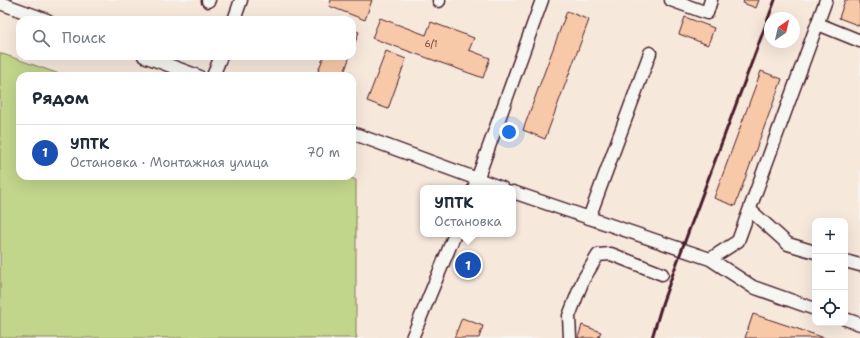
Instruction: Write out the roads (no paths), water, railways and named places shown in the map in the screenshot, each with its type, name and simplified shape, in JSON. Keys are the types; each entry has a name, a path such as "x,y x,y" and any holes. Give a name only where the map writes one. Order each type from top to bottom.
{"street":[{"path":"235,16 241,0"},
{"path":"356,135 476,184 542,0"},
{"path":"671,0 707,13 711,0"},
{"path":"710,259 738,241 826,0"},
{"path":"0,2 37,16"},
{"path":"818,24 860,41"},
{"path":"589,218 650,53"},
{"path":"155,60 187,72"},
{"path":"215,72 219,60"},
{"path":"516,193 710,259 753,287 812,307"},
{"path":"750,210 788,244 812,251"},
{"path":"412,338 454,237"},
{"path":"570,338 569,316 583,280 598,255 611,254 662,274"},
{"path":"848,262 860,264"},
{"path":"848,320 860,324"}],"railway":[{"path":"652,338 663,301 775,0"}],"place":[{"name":"УПТК","path":"468,265"}]}
